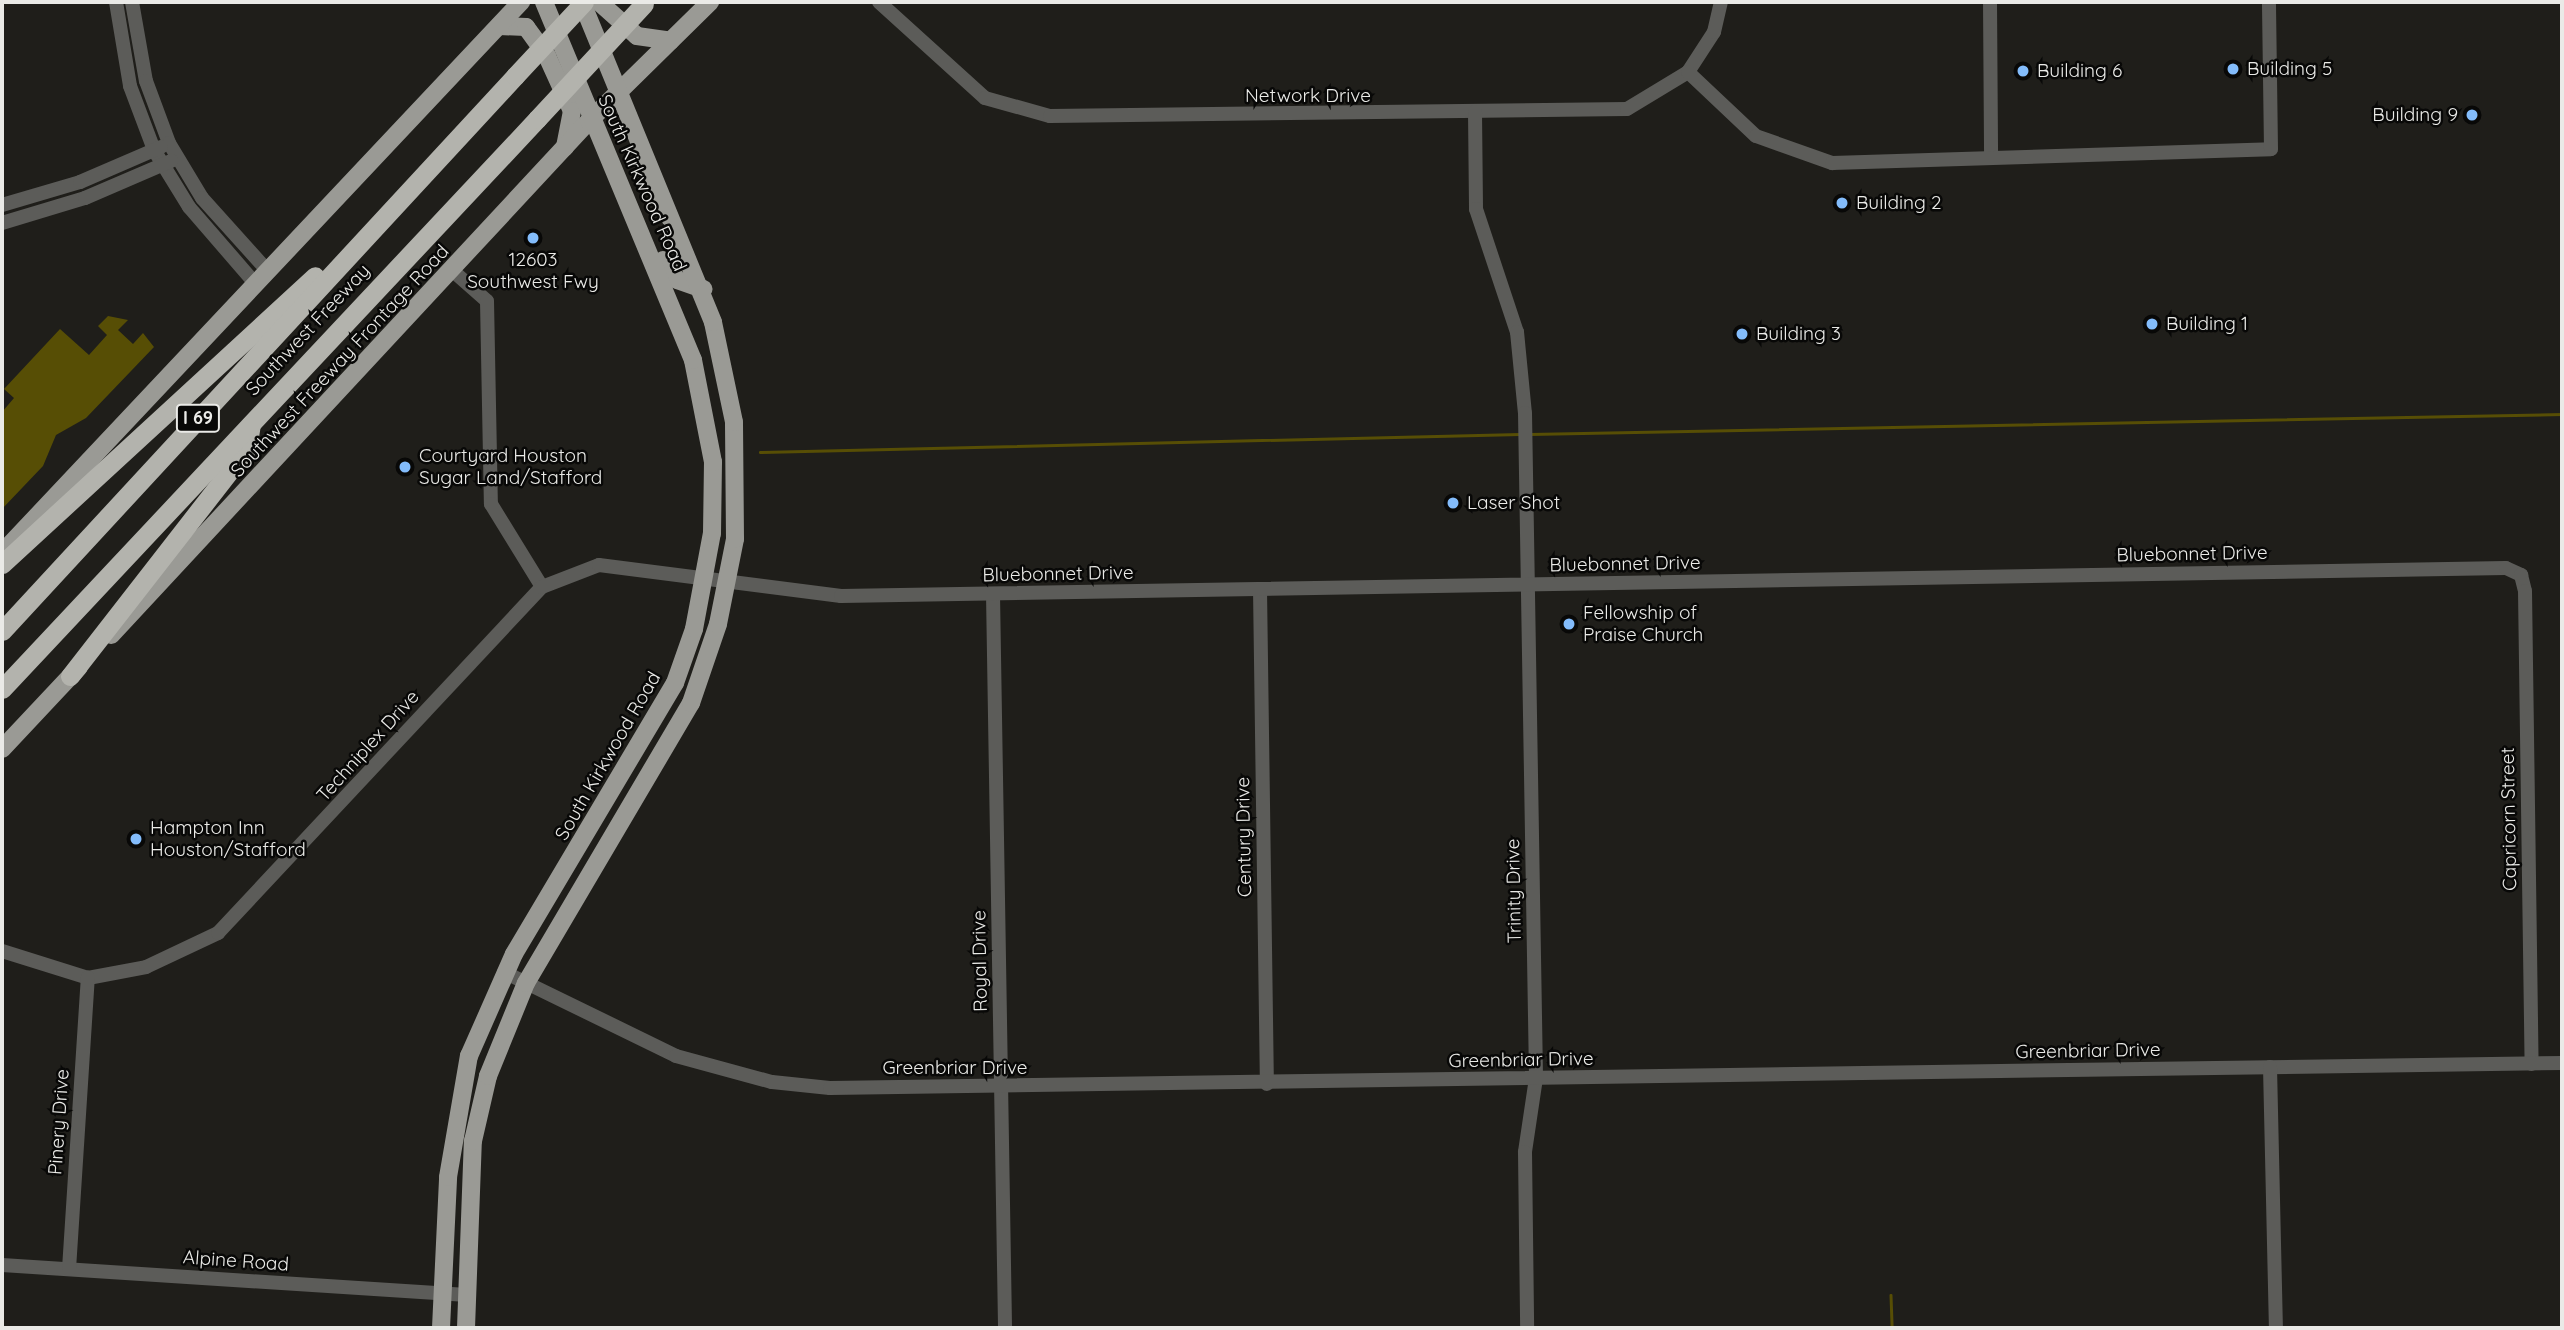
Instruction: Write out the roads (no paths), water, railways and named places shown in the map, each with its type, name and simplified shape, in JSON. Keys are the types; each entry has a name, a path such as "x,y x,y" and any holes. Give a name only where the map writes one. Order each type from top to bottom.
{"highway":[{"name":"Southwest Freeway","path":"2,631 583,2"},
{"name":"Southwest Freeway","path":"2,690 646,3"},
{"path":"2,564 394,206"},
{"path":"70,676 247,449 251,424"}],"main road":[{"path":"2,554 259,275 521,2"},
{"name":"South Kirkwood Road","path":"441,1328 452,1139 469,1056 504,972 621,781 675,683 705,579 713,491 708,425 668,292 646,239 589,121 544,2"},
{"name":"South Kirkwood Road","path":"466,1328 473,1142 488,1076 526,983 643,793 696,692 728,582 737,455 718,340 703,289 617,95 583,2"},
{"path":"599,2 638,36 671,41"},
{"name":"Southwest Freeway Frontage Road","path":"2,749 453,271 589,121 710,2"},
{"path":"499,26 526,27 547,56 572,111 565,150"},
{"path":"646,239 677,280 703,289"},
{"path":"668,292 695,300 709,334 718,340"},
{"path":"675,683 696,692"},
{"path":"621,781 643,793"},
{"path":"452,1139 473,1142"}],"street":[{"path":"116,2 130,86 154,150 189,207 259,275"},
{"path":"132,2 146,81 169,143 202,198 259,275"},
{"name":"Network Drive","path":"880,2 985,99 1020,113 1627,109 1688,72 1714,32 1721,2"},
{"path":"1990,2 1991,156"},
{"path":"1688,72 1756,136 1832,163 2271,149 2269,2"},
{"name":"Trinity Drive","path":"1475,112 1476,209 1517,332 1525,413 1536,1078 1525,1152 1527,1328"},
{"path":"2,205 80,182 169,143"},
{"path":"3,219 85,198 177,157"},
{"path":"80,182 85,198"},
{"path":"453,271 487,301 491,504 542,587"},
{"name":"Techniplex Drive","path":"2,951 88,978 146,967 218,933 542,587 599,565 728,582"},
{"name":"Bluebonnet Drive","path":"728,582 841,596 2506,568 2521,575"},
{"name":"Capricorn Street","path":"2521,575 2532,1064"},
{"name":"Century Drive","path":"1260,589 1267,1084"},
{"name":"Royal Drive","path":"993,594 1005,1328"},
{"name":"Greenbriar Drive","path":"504,972 676,1056 772,1082 1001,1087 2562,1063"},
{"name":"Pinery Drive","path":"69,1269 88,978"},
{"path":"2270,1067 2276,1328"},
{"name":"Alpine Road","path":"2,1265 467,1295"}],"waterway":[{"path":"1530,434 2562,414"},
{"path":"760,452 1520,434"},
{"path":"1891,1295 1892,1328"}],"place":[{"name":"Building 5","path":"2233,69"},
{"name":"Building 6","path":"2023,71"},
{"name":"Building 9","path":"2472,115"},
{"name":"Building 2","path":"1842,203"},
{"name":"12603 Southwest Fwy","path":"533,238"},
{"name":"Building 1","path":"2152,324"},
{"name":"Building 3","path":"1742,334"},
{"name":"Courtyard Houston Sugar Land/Stafford","path":"405,467"},
{"name":"Laser Shot","path":"1453,503"},
{"name":"Fellowship of Praise Church","path":"1569,624"},
{"name":"Hampton Inn Houston/Stafford","path":"136,839"}]}
